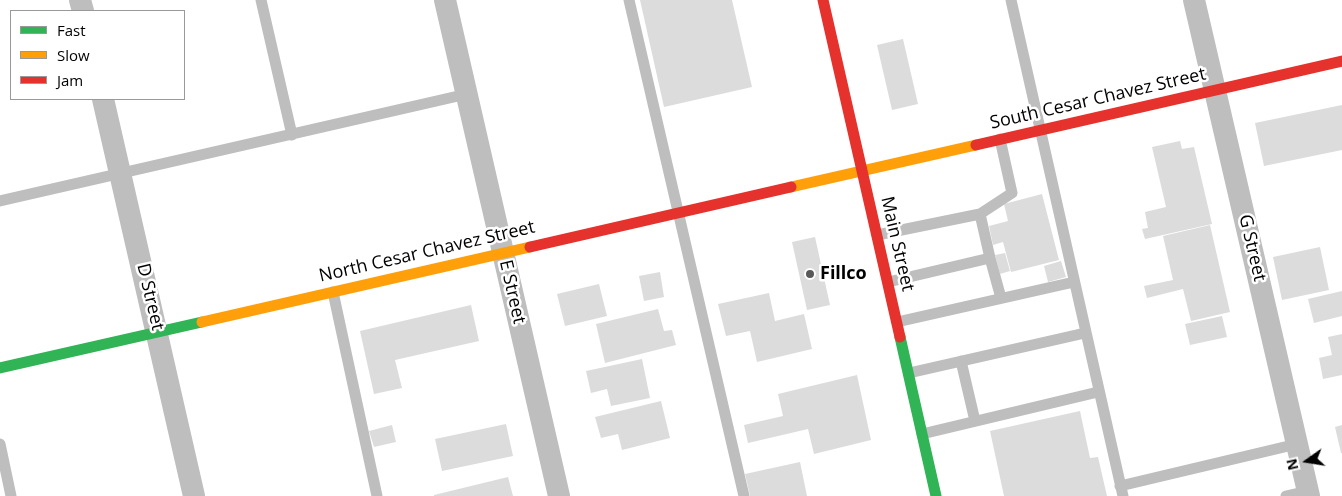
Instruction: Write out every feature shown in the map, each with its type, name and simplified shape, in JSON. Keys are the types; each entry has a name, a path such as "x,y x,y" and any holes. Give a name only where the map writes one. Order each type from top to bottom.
{"street":[{"name":"E Street","path":"445,0 559,496"},
{"name":"Main Street","path":"823,0 936,496"},
{"name":"G Street","path":"1194,0 1309,494"},
{"name":"South Cesar Chavez Street","path":"862,171 1342,61"},
{"name":"D Street","path":"103,100 158,331 194,496"},
{"name":"North Cesar Chavez Street","path":"0,368 862,171"}],"lane":[{"path":"261,0 292,135"},
{"path":"629,0 744,496"},
{"path":"1011,0 1098,392 1122,491 1297,444"},
{"path":"0,201 467,94"},
{"path":"878,235 980,214 1012,193 1000,139"},
{"path":"980,214 1001,298"},
{"path":"888,282 990,258"},
{"path":"897,322 1074,282"},
{"path":"333,292 377,496"},
{"path":"909,373 1085,333"},
{"path":"961,361 975,421"},
{"path":"922,434 1098,392"},
{"path":"0,444 12,496"},
{"path":"1286,496 1309,494"}],"building":[{"path":"640,0 732,0 752,87 664,107"},
{"path":"903,39 918,104 892,110 877,45"},
{"path":"1342,105 1342,150 1264,166 1255,123"},
{"path":"1180,141 1182,149 1194,147 1212,224 1145,239 1142,229 1148,228 1145,212 1166,207 1152,147"},
{"path":"1042,194 1059,260 1011,272 1003,242 993,245 989,226 1008,221 1004,204"},
{"path":"1210,225 1230,312 1191,321 1183,289 1147,298 1144,286 1173,280 1163,236"},
{"path":"815,237 830,305 807,310 792,242"},
{"path":"1320,247 1329,290 1282,300 1273,257"},
{"path":"1005,253 1010,271 1000,274 995,255"},
{"path":"1061,261 1066,277 1048,282 1044,266"},
{"path":"660,272 664,297 644,301 639,276"},
{"path":"599,284 607,316 565,326 557,294"},
{"path":"1342,291 1342,316 1314,323 1308,299"},
{"path":"769,293 775,321 804,314 812,349 757,362 750,331 726,336 718,304"},
{"path":"471,305 479,341 395,360 402,388 374,394 360,331"},
{"path":"658,309 664,331 672,330 676,345 605,363 596,324"},
{"path":"1222,316 1227,337 1190,345 1185,324"},
{"path":"1342,334 1342,375 1323,379 1319,358 1332,355 1328,337"},
{"path":"642,359 650,398 611,406 607,389 591,393 586,371"},
{"path":"857,375 871,440 814,454 808,429 748,443 744,425 783,416 778,394"},
{"path":"661,401 670,438 622,450 618,434 601,438 595,417"},
{"path":"1080,411 1090,458 1098,457 1107,496 1004,496 990,431"},
{"path":"506,424 513,456 442,471 435,439"},
{"path":"392,425 396,442 374,447 369,431"},
{"path":"1342,425 1342,453 1341,453 1335,427"},
{"path":"800,462 807,496 750,496 745,474"},
{"path":"508,477 513,496 434,496 434,495"}],"traffic: fast":[{"path":"0,368 202,322"},
{"path":"900,337 936,496"}],"traffic: slow":[{"path":"791,187 976,145"},
{"path":"202,322 530,247"}],"traffic: jam":[{"path":"823,0 900,337"},
{"path":"976,145 1342,61"},
{"path":"530,247 791,187"}],"place":[{"name":"Fillco","path":"810,274"}]}
